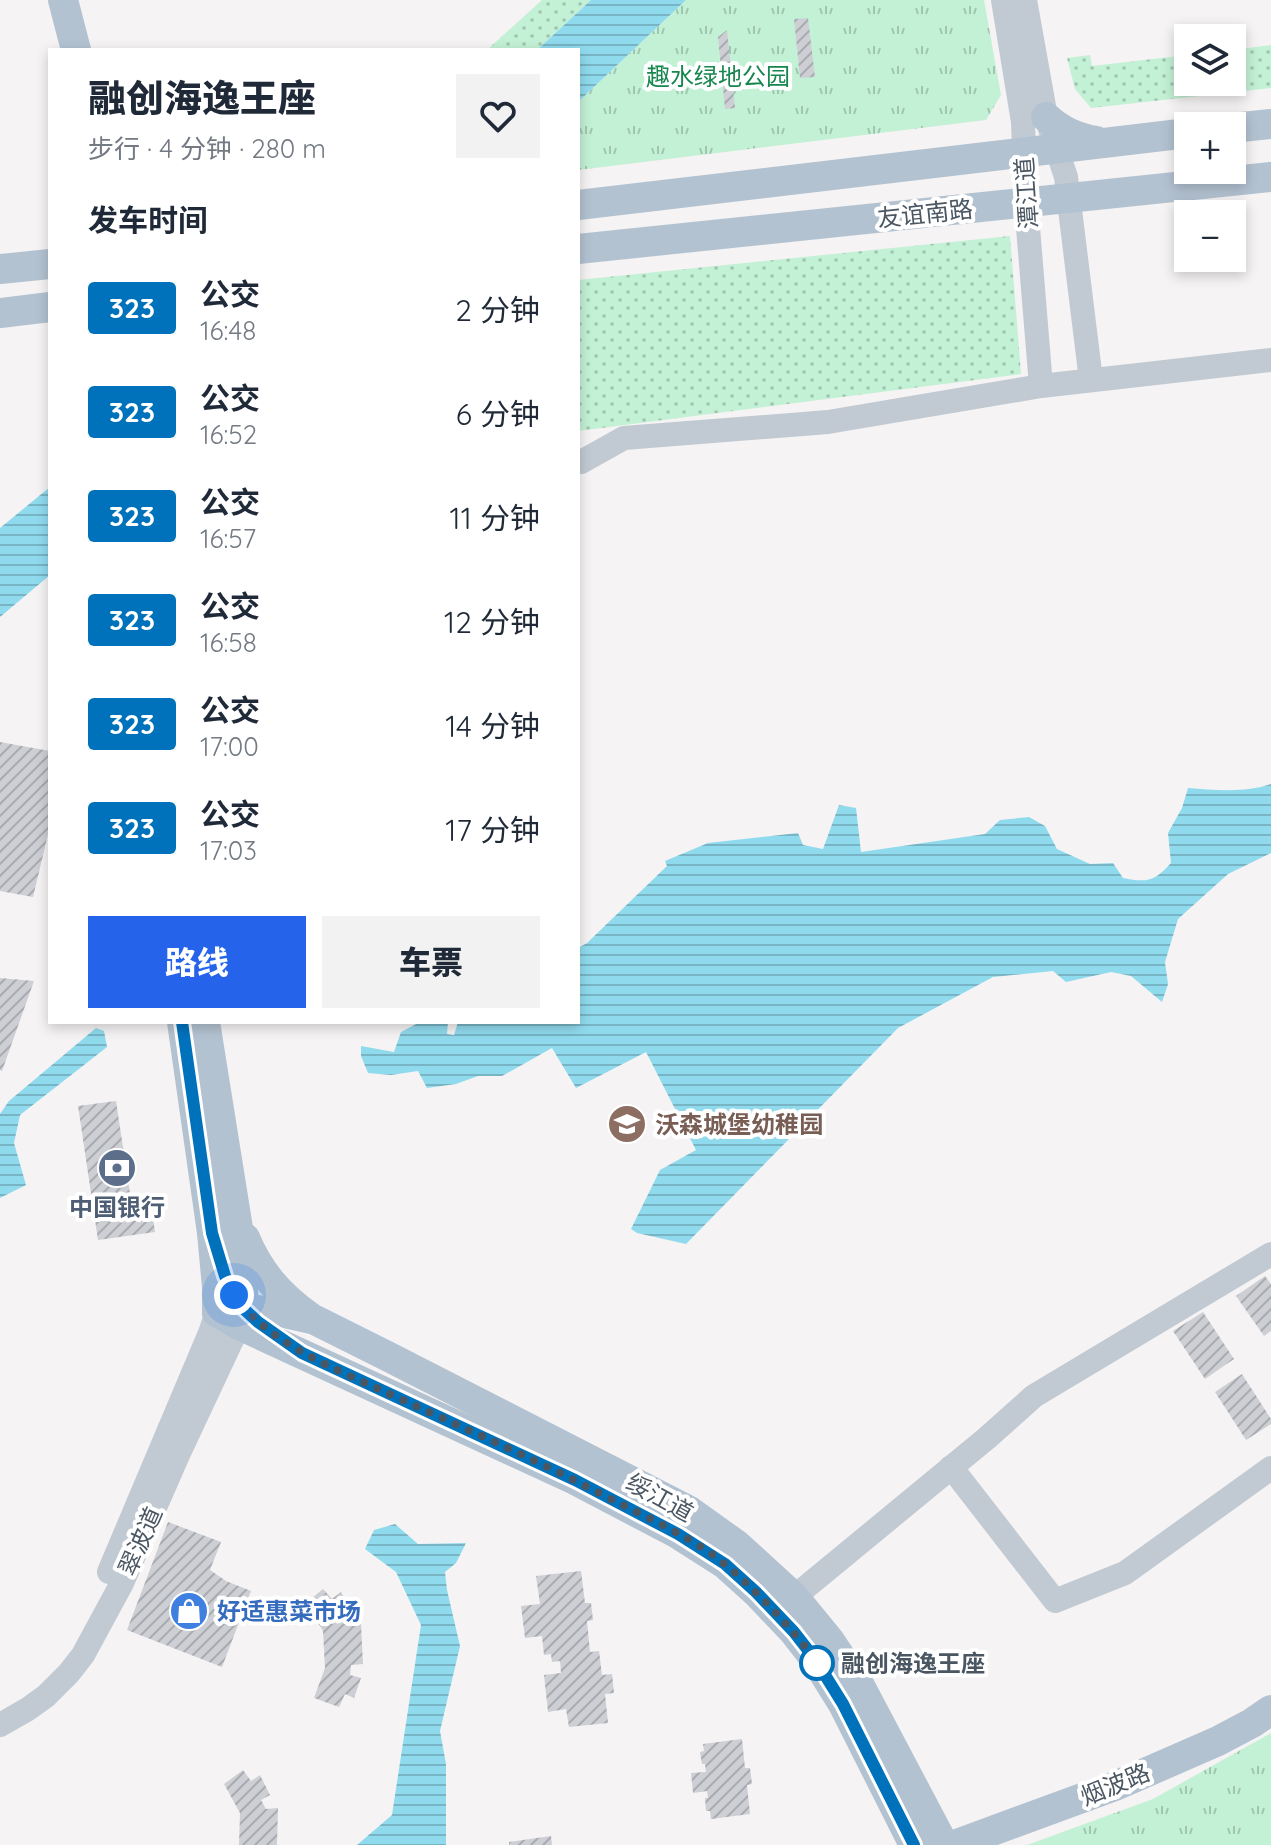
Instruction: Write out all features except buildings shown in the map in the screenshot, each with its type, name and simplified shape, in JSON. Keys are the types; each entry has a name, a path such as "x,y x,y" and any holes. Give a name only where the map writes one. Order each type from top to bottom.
{"main road":[{"path":"63,0 75,48"},
{"path":"84,0 96,48"},
{"path":"1034,119 1074,136 1106,143"},
{"path":"1246,127 1271,124"},
{"name":"友谊南路","path":"580,205 1174,135"},
{"name":"友谊南路","path":"580,249 1026,203 1068,188 1112,194 1271,177"},
{"path":"0,269 47,265"},
{"path":"0,313 48,308"},
{"path":"182,1024 212,1233 234,1295 233,1315"},
{"path":"205,1024 241,1247 233,1315"},
{"path":"234,1212 263,1274 293,1305 315,1320"},
{"name":"绥江道","path":"233,1315 280,1312 315,1320 688,1510 737,1545 794,1597 830,1641 860,1686 944,1845"},
{"name":"绥江道","path":"233,1315 258,1322 302,1353 575,1480 678,1534 725,1564 794,1632 815,1659 843,1704 914,1845"},
{"name":"烟波路","path":"954,1845 1115,1786 1218,1741 1271,1710"},
{"name":"烟波路","path":"999,1845 1138,1796 1225,1754 1271,1724"}],"street":[{"name":"潭江道","path":"1003,0 1034,119"},
{"name":"潭江道","path":"1025,0 1039,151 1026,203 1041,386"},
{"name":"潭江道","path":"1039,151 1068,188 1091,380"},
{"path":"580,461 624,438 828,422 1041,386 1271,360"},
{"path":"794,1597 1034,1396 1271,1254"},
{"name":"翠波道","path":"0,1708 19,1697 48,1671 74,1640 116,1554 210,1333 233,1315"},
{"name":"翠波道","path":"0,1725 46,1696 83,1655 122,1583 178,1455 233,1315"},
{"path":"951,1467 1055,1601 1125,1573 1271,1468"}],"green space":[{"path":"542,0 591,0 539,48 489,48"},
{"name":"趣水绿地公园","path":"686,0 984,0 1001,95 986,120 580,170 580,100"},
{"path":"1271,45 1271,88 1246,91 1246,48"},
{"path":"1090,55 1092,66 1174,57 1174,96 1199,96 1091,108 1075,89 1067,58"},
{"path":"1010,236 1021,374 580,431 580,280"},
{"path":"1271,1733 1271,1845 1027,1845 1153,1799"}],"water":[{"path":"591,0 686,0 580,100 580,48 539,48"},
{"path":"48,489 48,577 0,617 0,528"},
{"path":"1271,784 1271,853 1228,874 1178,919 1165,962 1168,984 1162,1002 1131,976 1111,972 1066,982 1053,971 993,977 898,1028 686,1244 631,1229 660,1170 696,1150 646,1052 576,1088 552,1048 502,1076 478,1076 456,1084 427,1088 418,1071 391,1075 368,1073 361,1056 361,1046 394,1052 401,1032 416,1024 448,1024 447,1034 454,1035 457,1024 580,1024 580,947 667,866 665,861 708,843 798,833 803,845 823,849 839,805 856,808 861,852 985,834 1000,820 1029,817 1045,826 1057,849 1090,864 1113,863 1123,878 1145,880 1160,874 1171,863 1168,833 1182,808 1188,788 1241,790"},
{"path":"96,1028 104,1031 107,1047 20,1115 14,1143 26,1185 0,1198 0,1114 9,1101"},
{"path":"395,1524 418,1544 466,1543 456,1563 445,1572 460,1646 440,1731 446,1764 446,1845 357,1845 392,1815 421,1625 396,1572 365,1549 374,1530"}],"bus line":[{"name":"323","path":"182,1024 212,1233 225,1276 244,1309 302,1353 575,1480 678,1534 725,1564 794,1632 815,1659 843,1704 914,1845"}],"place":[{"name":"沃森城堡幼稚园","path":"627,1124"},
{"name":"中国银行","path":"117,1168"},
{"name":"好适惠菜市场","path":"189,1611"},
{"name":"融创海逸王座","path":"817,1663"}],"route":[{"path":"234,1295 258,1322 302,1353 575,1480 678,1534 725,1564 756,1592 794,1632 817,1663"}]}
